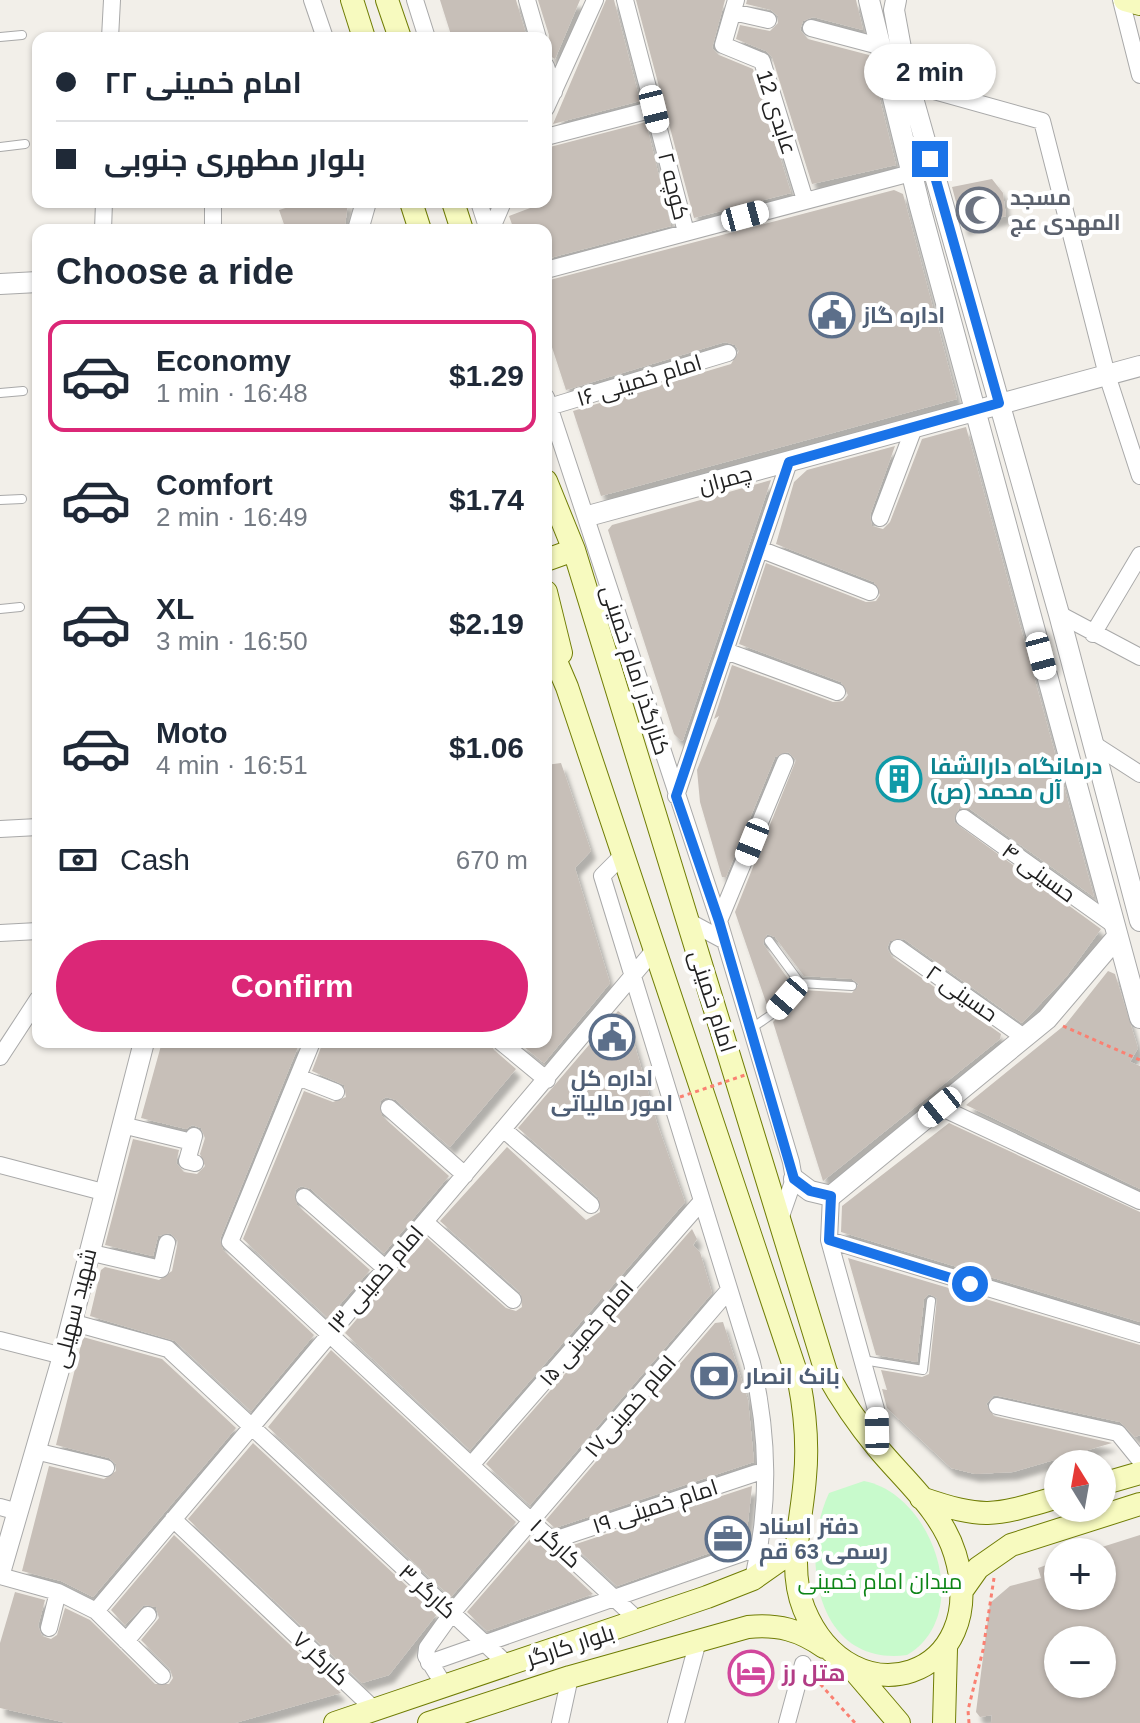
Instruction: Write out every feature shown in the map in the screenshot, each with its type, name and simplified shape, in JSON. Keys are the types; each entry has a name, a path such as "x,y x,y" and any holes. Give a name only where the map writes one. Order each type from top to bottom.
{"main road":[{"path":"352,0 362,32"},
{"path":"387,0 398,32"},
{"path":"1123,0 1140,4"},
{"name":"امام خمینی","path":"552,496 574,550 826,1372 849,1412 921,1498"},
{"path":"552,558 574,550"},
{"path":"552,619 567,687"},
{"name":"امام خمینی","path":"552,652 567,687 656,948 799,1381 804,1407 806,1475 797,1548"},
{"path":"1116,1480 1140,1473"},
{"path":"921,1498 964,1512 990,1515 1044,1501"},
{"path":"921,1498 949,1539 961,1592"},
{"path":"944,1723 946,1649 961,1592 978,1568 1004,1548 1140,1504"},
{"path":"990,1515 984,1525 986,1537 993,1545 1004,1548"},
{"path":"797,1548 796,1577 805,1611 840,1658 899,1723"},
{"name":"بلوار کارگر","path":"335,1723 640,1622 753,1579 797,1548"},
{"path":"669,1611 692,1612 703,1622 702,1630 689,1642"},
{"name":"بلوار کارگر","path":"429,1723 459,1718 570,1677 689,1642 769,1625 804,1633 840,1658"},
{"path":"840,1658 877,1676 906,1676 920,1671 946,1649"}],"street":[{"path":"110,32 112,0"},
{"path":"312,0 323,32"},
{"path":"415,0 425,32"},
{"path":"527,0 536,32"},
{"path":"552,96 595,0"},
{"name":"کوچه ۲","path":"625,0 686,232"},
{"path":"869,0 911,173 1140,1018"},
{"path":"896,0 894,10 909,84 1139,910"},
{"path":"1123,0 1140,75"},
{"path":"734,6 768,20"},
{"name":"عابدی 12","path":"734,6 723,45 762,61 805,200"},
{"path":"811,28 879,46"},
{"path":"909,84 1042,121 1107,375 1140,476"},
{"path":"552,86 554,92"},
{"path":"552,135 654,109"},
{"path":"552,268 911,173"},
{"path":"0,284 32,282"},
{"name":"امام خمینی ۱۶","path":"552,401 728,353"},
{"name":"چمران","path":"588,516 1140,366"},
{"path":"967,379 978,387 987,387 992,380"},
{"name":"کنارگذر امام خمینی","path":"552,413 719,921 794,1179"},
{"path":"880,518 914,428"},
{"path":"985,446 995,434 1003,436 1009,444"},
{"path":"676,796 762,550 789,462"},
{"path":"762,550 870,592"},
{"path":"1093,634 1140,555"},
{"path":"1059,614 1140,657"},
{"path":"726,651 837,692"},
{"path":"1092,743 1140,774"},
{"path":"719,921 785,762"},
{"name":"حسینی ۴","path":"964,818 1116,931"},
{"path":"0,829 32,827"},
{"path":"624,854 602,876 763,1409 767,1470 760,1547 753,1579"},
{"path":"686,920 725,941"},
{"path":"0,933 32,931"},
{"path":"877,1448 877,1413 829,1240 831,1196 1047,1019 1116,931"},
{"name":"امام خمینی ۱۳","path":"96,1611 656,948"},
{"name":"حسینی ۲","path":"898,948 1025,1038"},
{"path":"0,1057 32,1008"},
{"name":"شهید سهیلی","path":"0,1574 9,1510 35,1451 63,1356 142,1048"},
{"path":"310,1048 298,1077 336,1092"},
{"path":"508,1048 547,1080"},
{"name":"کارگر ۱","path":"298,1077 230,1242 640,1622"},
{"path":"940,1107 1140,1201"},
{"path":"389,1108 465,1175"},
{"path":"122,1125 193,1139 187,1161 195,1163"},
{"path":"503,1129 591,1205"},
{"path":"0,1165 103,1192"},
{"path":"780,1219 794,1179 810,1191 831,1196"},
{"path":"304,1197 385,1268"},
{"name":"امام خمینی ۱۵","path":"472,1464 701,1202"},
{"path":"425,1222 513,1300"},
{"path":"829,1240 1140,1334"},
{"path":"88,1252 161,1269 167,1243"},
{"name":"امام خمینی۱۷","path":"429,1663 427,1648 452,1613 728,1291"},
{"name":"کارگر ۳","path":"71,1322 168,1349 508,1665"},
{"path":"0,1340 63,1356"},
{"path":"997,1406 1118,1433 1140,1460"},
{"path":"35,1451 106,1468"},
{"name":"امام خمینی ۱۹","path":"554,1540 756,1473"},
{"name":"کارگر ۷","path":"173,1519 375,1710"},
{"path":"444,1685 429,1663 760,1547"},
{"path":"0,1574 58,1592 96,1611 162,1676"},
{"path":"49,1628 58,1592"},
{"path":"126,1641 148,1615"},
{"path":"676,1723 689,1642"},
{"path":"787,1723 803,1664"},
{"path":"560,1723 570,1677"}],"lane":[{"path":"0,37 22,35"},
{"path":"0,147 25,144"},
{"path":"0,393 23,391"},
{"path":"0,500 22,499"},
{"path":"0,609 20,607"},
{"path":"769,941 800,983"},
{"path":"800,983 852,986"},
{"path":"751,1029 775,1012 800,983"},
{"path":"862,1360 923,1370 931,1301"}],"path":[{"path":"1047,1019 1140,1060"},
{"path":"680,1097 748,1074"},
{"path":"969,1723 968,1710 983,1650 990,1588 1004,1548"},
{"path":"803,1664 855,1723"}],"green space":[{"name":"میدان امام خمینی","path":"864,1481 888,1491 909,1508 926,1531 937,1558 941,1586 939,1613 928,1637 907,1655 876,1654 852,1644 834,1626 823,1602 817,1576 816,1547 820,1519 829,1493"}],"building":[{"path":"440,0 516,0 525,32 450,32"},
{"path":"538,0 580,0 555,59 552,57 552,32 548,32"},
{"path":"606,0 614,0 640,101 553,124"},
{"path":"636,0 725,0 712,48 719,55 753,69 791,193 694,218"},
{"path":"747,0 856,0 863,30 813,17 803,21 800,30 808,39 869,55 896,165 812,184 772,57 766,51 736,39 740,25 770,31 778,23 778,16 771,10 746,4"},
{"path":"646,122 671,226 552,257 552,224 512,224 509,216 530,208 552,208 552,146"},
{"name":"مسجد المهدی عج","path":"992,179 1003,193 1006,216 963,228 952,187"},
{"path":"894,190 903,194 957,399 601,496 573,411 731,364 739,351 735,345 725,342 566,390 552,347 552,279"},
{"path":"347,208 345,224 284,224 279,210"},
{"path":"966,427 1094,897 970,809 959,808 954,822 1101,929 1066,977 1022,1023 904,939 890,941 887,948 892,957 1001,1034 1000,1039 823,1181 773,1022 803,990 852,993 859,984 852,979 804,976 775,937 767,934 763,944 791,983 768,1008 735,912 796,760 788,752 775,757 726,877 722,877 700,802 697,770 719,716 714,719 732,665 833,702 843,701 848,695 841,682 739,644 766,563 866,602 876,601 880,595 874,582 776,544 794,482 807,470 895,446 870,515 872,526 883,529 890,522 922,439"},
{"path":"771,480 681,741 674,734 608,530 612,525"},
{"path":"561,763 591,851 575,868 610,983 544,1063 525,1048 552,1048 552,764"},
{"path":"1108,971 1115,974 1138,1048 1130,1062 1140,1066 1140,1189 966,1105 1066,1024"},
{"path":"618,1011 627,1018 657,1123 685,1202 470,1450 345,1333 426,1237 506,1308 516,1311 522,1307 520,1292 440,1221 507,1147 586,1220 600,1212 598,1197 518,1128"},
{"path":"160,1048 298,1048 220,1239 223,1250 314,1335 251,1411 175,1341 90,1316 101,1270 105,1267 159,1280 172,1271 178,1241 170,1233 158,1236 153,1256 105,1245 133,1139 179,1150 176,1163 184,1172 197,1174 205,1166 200,1154 205,1138 201,1128 192,1125 186,1129 141,1118"},
{"path":"321,1048 493,1048 516,1069 450,1147 396,1100 386,1097 380,1101 382,1116 449,1176 384,1253 311,1189 301,1186 295,1190 297,1205 370,1270 328,1318 243,1239 304,1091 333,1102 346,1097 344,1085 312,1071"},
{"path":"949,1123 1140,1212 1140,1322 841,1232 842,1206"},
{"path":"692,1229 697,1239 693,1245 700,1252 712,1293 530,1505 486,1464"},
{"path":"848,1258 1140,1345 1140,1435 1135,1437 1120,1422 994,1395 986,1404 994,1416 1112,1443 1088,1450 1044,1450 1044,1463 1013,1472 975,1474 951,1468 887,1408 882,1389 887,1390 881,1370 922,1377 929,1374 937,1298 929,1294 924,1299 917,1362 876,1355"},
{"path":"723,1322 748,1400 754,1462 555,1528 546,1520 715,1323"},
{"path":"83,1337 162,1359 236,1428 93,1597 61,1581 22,1571 49,1466 104,1479 116,1471 116,1464 109,1458 56,1445"},
{"path":"331,1350 516,1522 451,1597 268,1427"},
{"path":"253,1443 437,1614 389,1675 362,1683 188,1519"},
{"path":"752,1486 746,1540 617,1586 573,1545"},
{"path":"174,1535 341,1693 235,1723 67,1723 0,1708 0,1643 15,1592 45,1600 38,1626 42,1636 51,1639 57,1635 65,1608 90,1620 155,1684 169,1684 173,1678 170,1669 141,1640 159,1618 156,1607 144,1605 125,1625 111,1610"},
{"path":"1140,1535 1140,1723 991,1723 992,1715 980,1717 976,1712 990,1603 1010,1586 1041,1578 1038,1568 1044,1566 1044,1610 1116,1610 1116,1543"},
{"path":"532,1537 593,1594 487,1631 467,1612"}],"place":[{"name":"مسجد المهدی عج","path":"979,210"},
{"name":"اداره گاز","path":"832,315"},
{"name":"درمانگاه دارالشفا آل محمد (ص)","path":"899,779"},
{"name":"اداره کل امور مالیاتی","path":"612,1037"},
{"name":"بانک انصار","path":"714,1376"},
{"name":"دفتر اسناد رسمی 63 قم","path":"728,1539"},
{"name":"هتل رز","path":"751,1673"}],"route":[{"path":"930,159 999,403 789,462 762,550 676,796 719,921 794,1179 810,1191 831,1196 829,1240 970,1284"}]}
